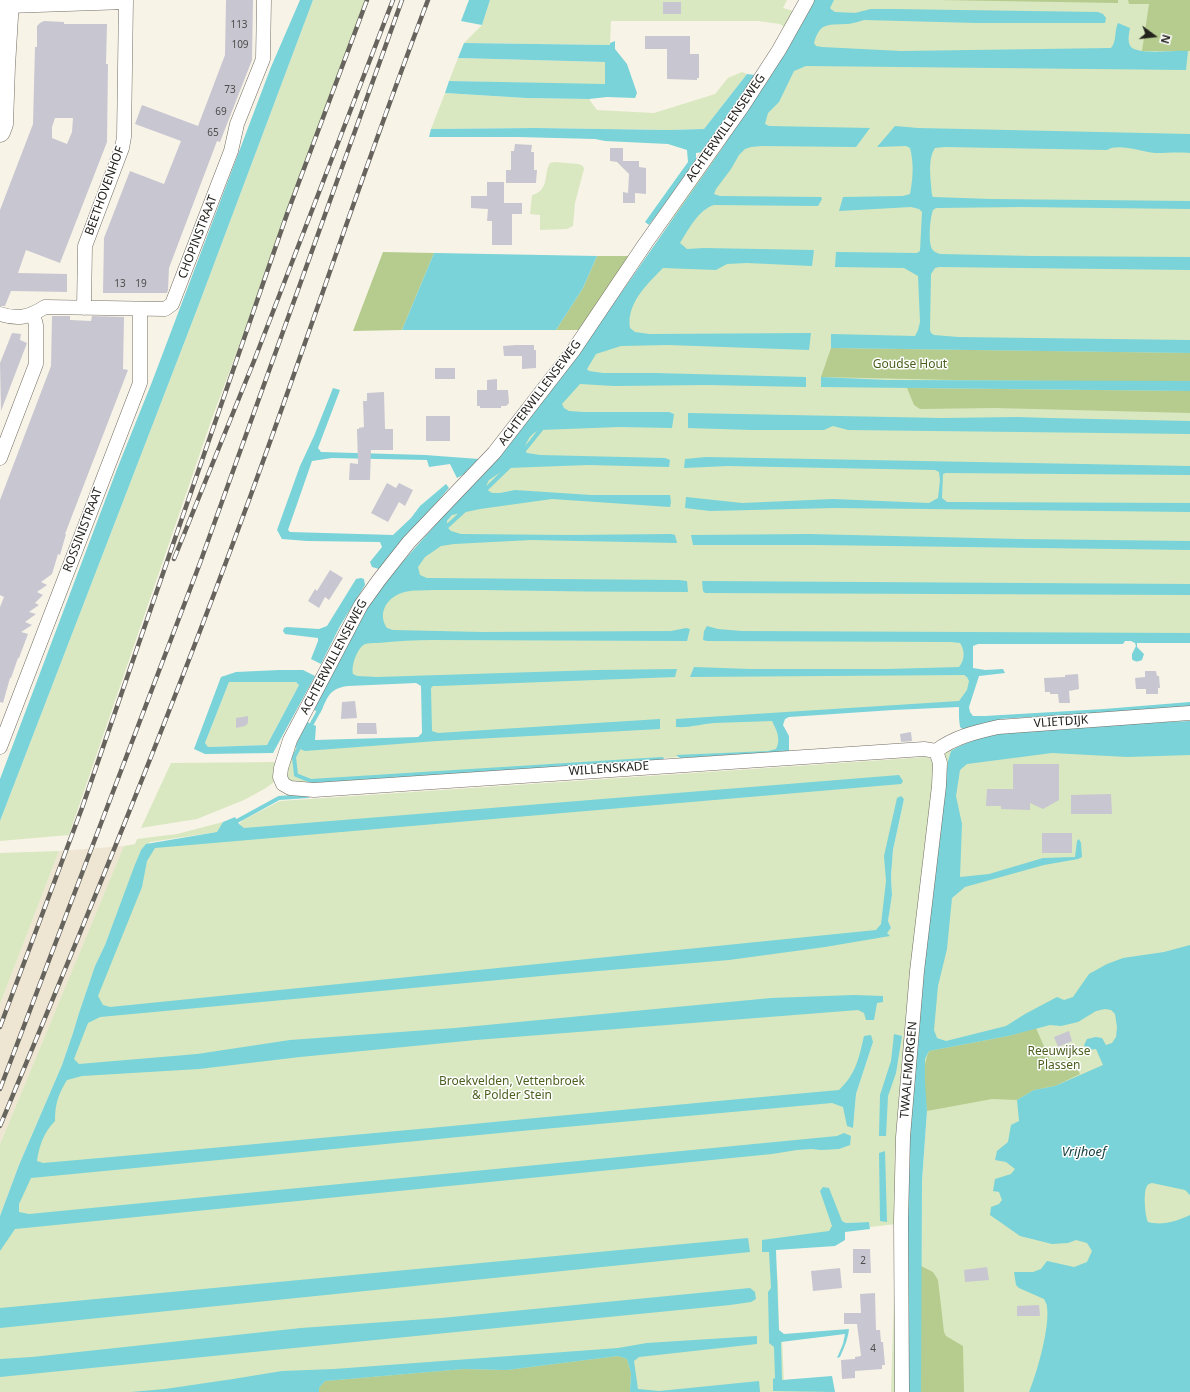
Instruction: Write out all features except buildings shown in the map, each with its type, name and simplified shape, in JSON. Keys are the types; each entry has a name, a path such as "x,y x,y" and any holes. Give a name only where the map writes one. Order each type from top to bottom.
{"street":[{"name":"CHOPINSTRAAT","path":"0,314 21,317 34,314 45,307 165,309 172,304 231,151 237,124 262,58 264,0"},
{"name":"ACHTERWILLENSEWEG","path":"283,784 280,777 281,768 290,740 361,605 409,542 494,453 573,351 645,244 742,107 779,50 807,0"},
{"path":"0,132 3,124 2,66 7,2 126,1"},
{"name":"BEETHOVENHOF","path":"84,308 85,246 122,148 124,137 126,1"},
{"name":"ROSSINISTRAAT","path":"0,747 140,383 140,309"},
{"path":"0,458 36,364 36,326 34,314"},
{"name":"VLIETDIJK","path":"936,751 944,744 969,734 998,727 1190,713"},
{"name":"WILLENSKADE","path":"283,784 290,788 314,790 924,749 936,751"},
{"name":"TWAALFMORGEN","path":"902,1392 901,1221 903,1137 917,971 939,786 940,763 936,751"}],"shaded area":[{"path":"124,846 0,1144 0,1004 59,851"}],"green space":[{"path":"313,0 367,0 210,424 69,835 0,841 0,821 196,312"},
{"path":"490,0 787,0 783,8 797,12 786,28 780,24 758,21 611,21 610,45 464,43 482,25"},
{"name":"Goudse Hout","path":"812,0 1190,0 1190,638 970,639 972,674 966,703 781,715 782,752 663,758 660,761 312,784 295,784 287,779 285,769 295,747 426,739 425,680 340,678 350,645 447,521 591,346"},
{"path":"938,0 1118,0 1118,3"},
{"path":"1128,0 1190,0 1190,51 1142,51 1149,4 1129,4"},
{"path":"458,58 605,62 605,85 449,81"},
{"path":"742,72 747,74 704,129 431,129 445,93 526,98 589,99 597,110 654,113 715,94 728,78"},
{"path":"550,163 579,164 583,166 584,169 575,203 573,226 567,229 540,230 540,215 530,214 532,195 538,193 544,186"},
{"path":"383,252 434,253 402,330 353,331"},
{"path":"597,256 631,256 581,330 556,330 583,288"},
{"path":"831,348 1190,353 1190,382 821,377"},
{"path":"907,388 1190,391 1190,413 995,408 920,409 914,405"},
{"path":"229,682 296,682 299,685 267,745 208,747 205,743"},
{"name":"Reeuwijkse Plassen","path":"1190,726 1190,1392 930,1392 921,1266 922,1181 927,1111 929,1111 928,1003 956,761"},
{"name":"Broekvelden, Vettenbroek & Polder Stein","path":"954,745 960,745 951,751 947,772 907,1392 891,1392 896,1224 870,1227 869,1222 846,1223 842,1221 835,1233 774,1243 778,1283 779,1338 782,1338 784,1383 832,1392 0,1392 0,1232 149,844 226,837 241,826 239,824 243,820 280,801 926,757 934,760","holes":["899,797 904,799 893,850 891,876 892,895 888,921 891,928 881,938","873,1042 856,1094 853,1128 857,1066 862,1048"]},
{"path":"278,762 274,782 244,800 197,819 141,828 171,763"},
{"path":"223,822 218,832 150,842 141,850 105,945 95,966 62,1065 19,1165 0,1216 0,1144 124,846 135,844 137,839 177,834"},
{"path":"59,851 0,1004 0,853"},
{"path":"1036,1028 1052,1065 1072,1061 1080,1074 1055,1086 1034,1090 1017,1100 992,1099 927,1111 924,1073 929,1051 1008,1036"},
{"path":"921,1266 933,1272 938,1280 944,1332 946,1336 963,1346 964,1392 921,1392"},
{"path":"618,1356 627,1359 631,1373 630,1392 319,1392 319,1388 325,1381 464,1369 507,1370"}],"water":[{"path":"300,0 313,0 196,312 0,821 0,779 271,67"},
{"path":"469,0 490,0 482,25 461,21"},
{"path":"814,0 834,0 830,8 835,12 845,15 872,9 892,9 1098,12 1103,14 1106,18 1105,23 977,23 864,20 850,24 828,25 821,28 814,43 816,46 901,51 1111,48 1114,42 1118,23 1130,28 1129,43 1131,47 1135,49 1149,52 1188,51 1186,70 806,66 794,71 779,102 768,113 765,124 769,126 870,128 856,147 762,146 745,149 739,155 714,194 720,196 821,197 822,199 818,206 714,205 703,211 690,226 680,243 687,249 814,250 812,266 747,263 727,264 716,270 663,268 644,288 634,303 631,311 630,328 635,332 649,334 811,333 809,350 668,345 621,346 596,354 587,369 589,371 603,373 806,377 806,387 707,385 614,386 580,384 562,404 564,408 569,411 669,412 674,414 672,428 619,427 540,430 534,433 528,440 524,449 527,453 540,455 665,458 670,460 669,467 588,465 507,468 489,480 486,489 492,493 515,490 591,495 670,495 670,507 552,499 480,509 452,515 447,521 447,527 451,531 461,534 671,534 675,535 677,543 531,540 454,544 441,546 425,557 418,567 420,575 427,578 679,580 687,581 688,592 416,590 403,592 394,597 384,608 383,613 384,623 387,628 393,630 482,632 671,631 686,628 690,629 687,641 399,641 365,644 359,649 354,662 353,674 357,676 377,677 677,669 675,677 433,686 431,688 432,731 438,733 660,719 660,729 437,741 305,751 295,747 307,722 316,726 315,740 418,737 422,733 421,686 416,683 341,687 330,694 320,713 314,710 360,618 383,584 453,505 579,353 721,150 803,22"},
{"path":"615,41 615,49 627,64 637,93 635,98 526,98 445,93 449,81 605,84 605,62 458,58 464,43 610,45 610,43"},
{"path":"747,74 755,75 703,152 696,153 696,163 649,225 645,222 688,162 687,150 668,144 605,141 595,139 429,137 431,129 704,129"},
{"path":"895,126 918,128 1190,134 1190,153 1155,153 1118,147 1107,150 935,148 930,164 933,197 1190,201 1190,209 1023,207 936,208 933,210 930,224 931,245 935,252 940,254 1033,256 1190,257 1190,270 939,267 935,268 931,274 930,330 934,335 958,337 1190,340 1190,353 831,348 831,334 915,336 918,330 920,322 918,276 904,268 835,267 836,252 917,253 920,251 922,212 919,209 911,207 839,211 843,197 903,196 910,194 913,171 910,148 906,146 877,147"},
{"path":"434,253 597,256 583,288 556,330 402,330"},
{"path":"821,377 887,380 1190,381 1190,391 821,387"},
{"path":"333,388 340,390 318,448 321,452 425,455 479,459 470,471 457,478 450,464 429,467 427,460 332,458 312,461 288,530 290,532 393,535 411,518 420,506 446,484 449,488 379,569 372,567 370,562 382,547 380,542 307,541 282,539 277,530 300,466 314,436"},
{"path":"688,413 942,418 1018,417 1190,421 1190,434 848,430 833,426 824,430 688,428"},
{"path":"706,457 1190,466 1190,475 946,473 943,474 942,498 947,502 1190,503 1190,512 835,508 710,511 685,508 686,497 742,503 833,499 929,503 938,498 940,480 939,472 935,470 728,466 684,468 685,459"},
{"path":"809,534 1190,541 1190,550 817,545 693,545 691,535"},
{"path":"356,579 364,579 365,585 340,626 321,664 311,659 318,638 285,634 283,631 284,628 319,629 327,626"},
{"path":"702,581 1190,584 1190,595 705,593 703,591"},
{"path":"707,626 718,629 742,631 1190,633 1190,643 1137,643 1137,647 1144,654 1142,660 1138,661 1134,661 1132,659 1132,654 1136,646 1135,643 1131,641 1125,641 1123,644 978,644 973,646 973,668 985,670 1003,669 1005,673 979,676 969,707 973,716 985,716 1190,702 1190,707 1000,719 998,722 964,730 960,727 959,707 789,717 785,719 783,725 789,736 789,752 680,758 676,755 768,751 776,749 778,738 772,721 714,723 676,727 676,719 959,701 967,690 969,681 964,675 690,677 694,667 750,669 887,669 959,667 964,655 960,643 951,642 707,641 703,640 704,631"},
{"path":"303,670 315,676 273,753 205,754 194,749 221,677 236,672","holes":["229,682 296,682 299,685 267,745 208,747 205,743"]},
{"name":"Vrijhoef","path":"1190,721 1190,755 1127,757 1052,753 967,764 960,770 956,796 962,824 960,877 989,874 1043,858 1075,857 1077,841 1079,839 1081,843 1082,857 1044,865 965,887 952,898 947,949 938,986 934,1030 937,1038 946,1041 1006,1026 1057,997 1064,1000 1073,997 1089,974 1107,964 1123,958 1164,952 1190,945 1190,1195 1185,1190 1152,1183 1148,1184 1146,1189 1145,1210 1148,1222 1153,1223 1169,1222 1190,1215 1190,1392 1029,1392 1036,1374 1045,1338 1047,1326 1047,1306 1044,1299 1019,1288 1016,1285 1014,1272 1033,1272 1041,1269 1047,1261 1074,1267 1087,1262 1092,1251 1087,1243 1076,1240 1068,1243 1052,1244 1020,1236 990,1215 991,1207 999,1204 1002,1200 999,1192 993,1191 995,1179 1011,1174 1015,1169 1006,1162 995,1160 997,1151 1008,1142 1011,1125 1019,1121 1017,1100 1034,1090 1055,1086 1103,1065 1096,1049 1088,1050 1084,1045 1087,1039 1096,1037 1102,1038 1106,1045 1112,1043 1116,1037 1117,1027 1115,1014 1111,1010 1105,1009 1096,1011 1078,1022 1061,1026 1050,1025 1008,1036 929,1051 925,1059 927,1111 922,1181 921,1392 907,1392 906,1200 915,1048 948,761 951,751 981,738 1015,731"},
{"path":"899,775 903,781 901,784 155,848 147,861 142,887 98,996 103,1005 110,1007 876,930 881,924 886,881 884,856 897,798 901,796 904,799 893,850 891,876 892,895 888,921 891,928 887,933 890,936 825,947 729,960 100,1017 88,1023 74,1059 79,1064 197,1054 290,1040 455,1028 771,998 854,995 883,996 883,1002 877,1003 874,1020 866,1020 864,1013 858,1010 476,1040 300,1057 199,1069 82,1076 67,1080 64,1085 56,1105 55,1121 43,1140 37,1161 43,1163 839,1090 853,1072 864,1036 871,1035 873,1042 856,1094 853,1128 847,1126 843,1107 832,1103 31,1178 19,1204 19,1212 29,1214 837,1136 844,1133 851,1136 850,1145 839,1149 797,1150 772,1154 15,1229 0,1251 0,1216 19,1165 62,1065 95,966 105,945 141,850 146,844 217,832 223,822 235,817 239,824 244,828"},
{"path":"894,1034 902,1036 896,1073 888,1096 886,1136 879,1136 880,1095 891,1061"},
{"path":"885,1151 887,1222 880,1221 879,1153"},
{"path":"823,1187 829,1188 842,1221 846,1223 869,1222 870,1229 845,1232 845,1240 835,1246 776,1250 779,1330 784,1334 849,1329 843,1350 840,1357 837,1358 843,1344 845,1334 781,1342 782,1380 832,1376 835,1392 773,1391 773,1379 775,1378 774,1347 769,1343 768,1292 771,1288 769,1252 762,1252 762,1240 829,1231 832,1226 820,1191"},
{"path":"748,1238 750,1252 0,1328 0,1308"},
{"path":"750,1288 755,1292 756,1299 751,1302 730,1305 0,1377 0,1359 32,1357 301,1328 441,1318"},
{"path":"757,1336 757,1344 639,1357 634,1361 638,1389 659,1391 759,1381 760,1392 630,1392 631,1373 627,1359 618,1356 507,1370 464,1369 325,1381 319,1388 319,1392 131,1392 165,1389 282,1371 334,1369 618,1348 647,1343"}],"waterway":[{"path":"835,14 857,15"},
{"path":"522,453 543,427"},
{"path":"484,491 511,465"},
{"path":"443,530 465,510"},
{"path":"310,727 321,707"},
{"path":"301,744 294,757 296,775 311,781 662,759"},
{"path":"237,821 279,798 308,796"}],"railway":[{"path":"0,1027 82,808 287,214 367,0"},
{"path":"174,559 254,361 393,0"},
{"path":"0,1089 200,563 402,0"},
{"path":"0,1126 124,824 214,595 266,454 380,129 428,0"}]}
